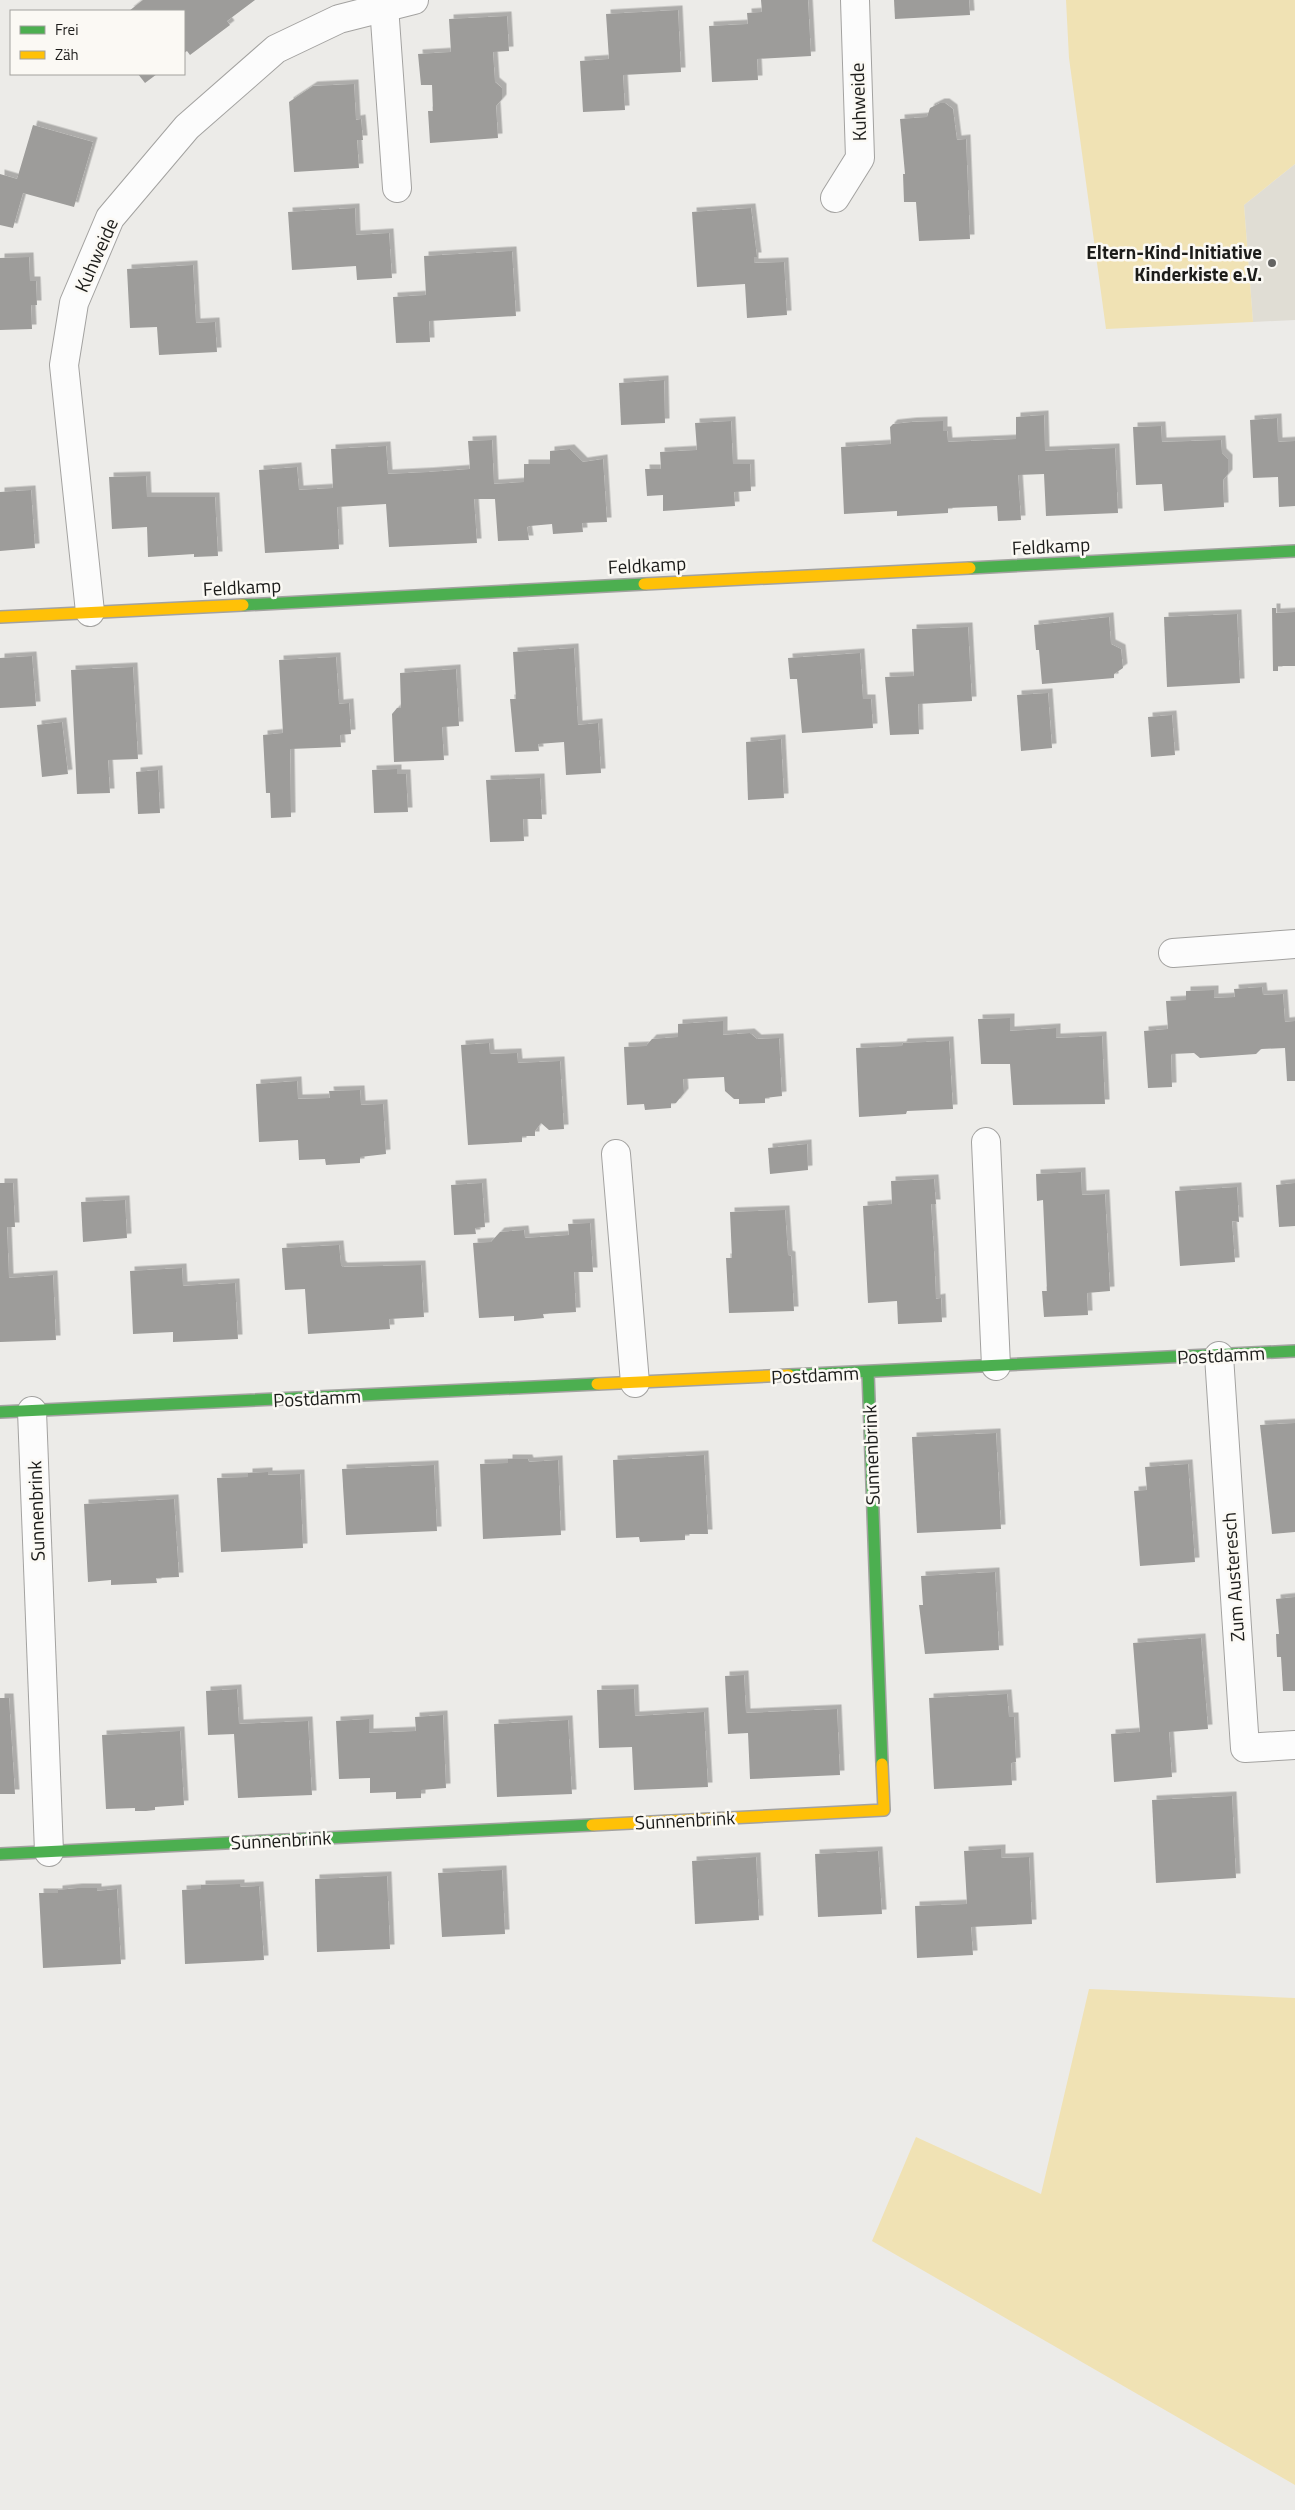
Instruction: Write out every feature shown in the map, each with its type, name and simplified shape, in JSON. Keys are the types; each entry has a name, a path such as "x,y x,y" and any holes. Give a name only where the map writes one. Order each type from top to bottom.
{"street":[{"name":"Kuhweide","path":"90,612 64,365 74,303 110,218 186,127 276,49 339,19 384,6 414,0"},
{"name":"Kuhweide","path":"835,198 860,158 855,0"},
{"path":"384,6 398,188"},
{"name":"Feldkamp","path":"0,617 1295,551"},
{"path":"1173,953 1295,944"},
{"path":"986,1142 996,1366"},
{"path":"616,1154 635,1383"},
{"name":"Postdamm","path":"0,1412 1295,1351"},
{"name":"Zum Austeresch","path":"1218,1356 1245,1748 1295,1745"},
{"name":"Sunnenbrink","path":"0,1854 884,1810 868,1372"},
{"name":"Sunnenbrink","path":"32,1411 49,1852"}],"shaded area":[{"path":"1066,0 1295,0 1295,164 1244,205 1253,322 1106,329 1069,58"},
{"name":"Eltern-Kind-Initiative Kinderkiste e.V.","path":"1295,164 1295,320 1253,322 1244,205"},
{"path":"1089,1989 1295,1998 1295,2485 872,2241 916,2137 1041,2194"}],"building":[{"path":"143,0 255,0 227,21 230,25 190,55 187,51 185,52 185,10 130,10"},
{"path":"761,0 808,0 811,56 757,59 758,80 712,82 709,26 748,24 747,13 762,12"},
{"path":"894,0 969,0 970,15 895,19"},
{"path":"678,10 681,72 623,75 625,110 583,112 580,61 609,59 606,14"},
{"path":"507,16 509,51 493,52 495,82 502,88 502,99 496,106 498,138 430,143 428,111 433,111 432,85 421,85 418,54 451,52 449,19"},
{"path":"139,75 156,75 145,83"},
{"path":"354,84 356,120 361,119 363,140 357,140 359,168 294,172 289,102 313,86"},
{"path":"940,103 945,103 953,109 957,140 966,139 970,239 919,241 916,202 904,202 903,174 905,174 900,119 927,117 930,108"},
{"path":"33,125 93,142 74,207 23,193 13,228 0,225 0,174 17,179"},
{"path":"355,208 356,235 389,233 392,278 357,280 356,266 292,270 288,212"},
{"path":"751,208 757,257 754,257 754,263 784,262 787,315 747,318 745,284 697,287 692,212"},
{"path":"512,251 516,316 429,321 430,342 396,343 393,297 426,295 424,256"},
{"path":"29,257 30,281 36,281 37,305 31,305 32,329 0,330 0,258"},
{"path":"193,265 196,323 215,322 217,352 159,355 157,327 130,328 127,269"},
{"path":"664,380 665,423 621,425 619,383"},
{"path":"1044,415 1045,451 1115,448 1118,513 1046,516 1044,474 1018,475 1021,520 998,521 997,506 948,508 948,513 897,516 897,511 844,514 841,447 891,444 890,427 893,424 912,422 943,421 943,431 947,431 948,442 1016,439 1016,417"},
{"path":"1277,418 1278,442 1295,441 1295,506 1279,507 1278,477 1253,478 1250,420"},
{"path":"731,421 733,464 750,464 751,491 734,492 735,506 663,511 663,495 647,496 645,469 661,469 660,452 697,450 695,423"},
{"path":"1161,426 1162,442 1221,440 1222,453 1228,459 1228,474 1223,480 1224,507 1164,511 1162,484 1136,485 1133,427"},
{"path":"492,440 494,484 524,482 524,464 550,464 550,451 570,449 583,462 603,459 607,522 582,523 583,532 553,534 552,524 530,526 527,527 529,540 498,541 495,499 474,499 477,543 389,547 386,504 337,507 339,549 265,553 259,470 297,467 299,490 333,488 331,449 386,446 388,474 429,472 470,469 468,441"},
{"path":"146,476 147,497 215,497 218,556 194,557 194,554 148,557 147,527 112,529 109,477"},
{"path":"31,490 35,548 0,551 0,492"},
{"path":"1272,608 1276,608 1276,613 1295,612 1295,666 1278,666 1278,671 1273,671"},
{"path":"1237,614 1240,683 1167,687 1164,617"},
{"path":"1109,617 1111,644 1121,649 1123,668 1114,674 1114,678 1042,684 1039,650 1036,650 1034,625"},
{"path":"968,627 972,701 918,704 919,734 890,735 885,677 914,676 912,629"},
{"path":"574,648 578,725 598,723 601,773 566,775 564,742 538,744 539,751 515,752 510,699 516,699 513,652"},
{"path":"860,653 863,699 871,699 873,728 802,733 797,679 790,679 788,658"},
{"path":"32,656 36,706 0,708 0,658"},
{"path":"336,657 339,704 349,703 351,734 340,735 341,747 290,749 291,817 271,818 270,793 266,793 263,735 283,733 279,660"},
{"path":"133,667 138,759 108,760 110,793 77,794 71,670"},
{"path":"456,669 459,726 442,727 444,760 394,762 392,714 397,708 401,708 400,673"},
{"path":"1048,693 1052,748 1021,751 1017,695"},
{"path":"1172,715 1175,755 1151,757 1148,717"},
{"path":"62,722 68,774 42,777 37,725"},
{"path":"781,739 784,798 748,800 746,742"},
{"path":"397,769 397,774 406,774 408,812 374,813 372,770"},
{"path":"158,770 160,813 138,814 136,772"},
{"path":"540,778 542,819 523,819 524,841 490,842 486,780"},
{"path":"1262,987 1263,995 1283,994 1285,1022 1295,1021 1295,1081 1287,1081 1285,1048 1261,1049 1256,1054 1200,1058 1194,1053 1171,1054 1172,1087 1148,1088 1144,1031 1168,1029 1166,1001 1186,1000 1186,991 1214,990 1214,998 1235,997 1234,989"},
{"path":"1010,1018 1010,1031 1056,1028 1056,1038 1102,1036 1105,1104 1013,1105 1010,1064 981,1064 978,1019"},
{"path":"723,1021 723,1035 750,1033 757,1039 779,1038 782,1096 765,1098 765,1103 739,1104 739,1099 734,1099 725,1091 724,1077 683,1079 684,1093 676,1103 671,1103 671,1108 645,1110 644,1104 627,1105 624,1047 646,1046 652,1039 678,1037 678,1024"},
{"path":"949,1041 953,1109 907,1111 906,1114 859,1117 856,1048"},
{"path":"489,1043 490,1054 517,1053 518,1063 560,1061 564,1129 549,1130 541,1123 535,1131 535,1136 522,1136 522,1142 468,1145 461,1045"},
{"path":"297,1081 298,1099 330,1098 329,1091 360,1090 361,1105 383,1104 386,1154 360,1157 360,1163 326,1165 325,1159 299,1160 298,1140 259,1142 256,1084"},
{"path":"807,1144 808,1170 770,1174 768,1148"},
{"path":"1081,1172 1082,1195 1105,1194 1110,1291 1087,1293 1088,1315 1044,1317 1042,1291 1047,1291 1043,1200 1037,1201 1036,1174"},
{"path":"934,1179 936,1204 931,1204 936,1299 941,1298 942,1322 898,1324 897,1301 868,1303 863,1206 892,1204 891,1181"},
{"path":"0,1183 13,1183 15,1227 7,1227 9,1278 53,1275 56,1340 0,1342"},
{"path":"482,1183 485,1227 475,1228 476,1234 454,1235 451,1185"},
{"path":"1295,1183 1295,1226 1279,1227 1276,1185"},
{"path":"1237,1187 1239,1222 1232,1221 1235,1262 1180,1266 1175,1191"},
{"path":"125,1200 127,1238 83,1242 81,1202"},
{"path":"785,1210 788,1255 791,1256 794,1311 729,1313 726,1258 732,1258 730,1212"},
{"path":"590,1223 593,1272 574,1272 576,1312 543,1314 544,1318 514,1321 514,1316 479,1318 473,1243 491,1242 500,1232 524,1230 525,1238 569,1235 568,1224"},
{"path":"339,1245 341,1265 343,1267 421,1265 424,1317 389,1319 390,1329 308,1334 305,1289 285,1290 282,1248"},
{"path":"182,1268 183,1286 235,1283 238,1339 173,1342 173,1332 133,1334 130,1271"},
{"path":"1295,1423 1295,1532 1272,1534 1260,1425"},
{"path":"996,1433 1001,1529 917,1533 912,1437"},
{"path":"704,1455 708,1534 685,1534 685,1540 640,1542 639,1537 616,1538 613,1460"},
{"path":"508,1459 528,1459 529,1462 558,1460 561,1535 483,1539 480,1464 508,1463"},
{"path":"1188,1464 1195,1562 1140,1566 1134,1491 1147,1490 1145,1467"},
{"path":"434,1465 437,1531 346,1535 342,1469"},
{"path":"268,1472 268,1475 300,1474 303,1548 221,1552 217,1478 248,1477 248,1473"},
{"path":"174,1499 179,1577 156,1578 157,1583 111,1585 111,1580 88,1582 84,1504"},
{"path":"995,1572 999,1650 925,1654 919,1605 923,1605 921,1576"},
{"path":"1295,1597 1295,1691 1283,1691 1281,1657 1277,1657 1276,1634 1279,1634 1276,1599"},
{"path":"1201,1638 1208,1729 1169,1732 1172,1777 1114,1782 1111,1734 1140,1732 1133,1643"},
{"path":"744,1675 746,1713 837,1709 840,1775 750,1779 748,1733 728,1734 725,1676"},
{"path":"237,1689 239,1724 308,1721 312,1795 238,1798 234,1734 208,1735 206,1691"},
{"path":"634,1689 635,1716 704,1712 708,1787 634,1790 632,1747 599,1748 597,1690"},
{"path":"1007,1694 1009,1717 1014,1717 1016,1762 1011,1763 1012,1785 934,1789 929,1698"},
{"path":"0,1698 9,1698 15,1794 0,1794"},
{"path":"443,1715 446,1788 421,1790 421,1798 396,1799 396,1792 370,1793 370,1778 339,1779 336,1721 369,1719 369,1733 416,1731 415,1717"},
{"path":"568,1720 572,1794 497,1797 494,1724"},
{"path":"180,1731 184,1805 155,1807 155,1810 146,1811 135,1811 135,1808 106,1809 102,1735"},
{"path":"1232,1796 1236,1878 1156,1883 1152,1800"},
{"path":"1001,1849 1001,1858 1029,1857 1032,1924 971,1927 973,1955 917,1958 915,1906 967,1904 964,1851"},
{"path":"878,1851 882,1914 818,1917 815,1854"},
{"path":"756,1857 759,1920 695,1924 692,1861"},
{"path":"502,1870 505,1934 442,1937 438,1873"},
{"path":"387,1876 390,1949 317,1952 315,1879"},
{"path":"240,1884 240,1887 259,1886 264,1960 185,1964 182,1890 201,1889 201,1885"},
{"path":"97,1888 97,1891 117,1889 121,1964 43,1968 39,1893 58,1893 58,1890"}],"traffic: fast":[{"path":"970,568 1295,551"},
{"path":"243,605 644,584"},
{"path":"789,1375 1295,1351"},
{"path":"868,1372 882,1764"},
{"path":"0,1412 597,1384"},
{"path":"0,1854 592,1825"}],"traffic: slow":[{"path":"644,584 970,568"},
{"path":"0,617 243,605"},
{"path":"597,1384 789,1375"},
{"path":"592,1825 884,1810 882,1764"}],"place":[{"name":"Eltern-Kind-Initiative Kinderkiste e.V.","path":"1272,263"}]}
